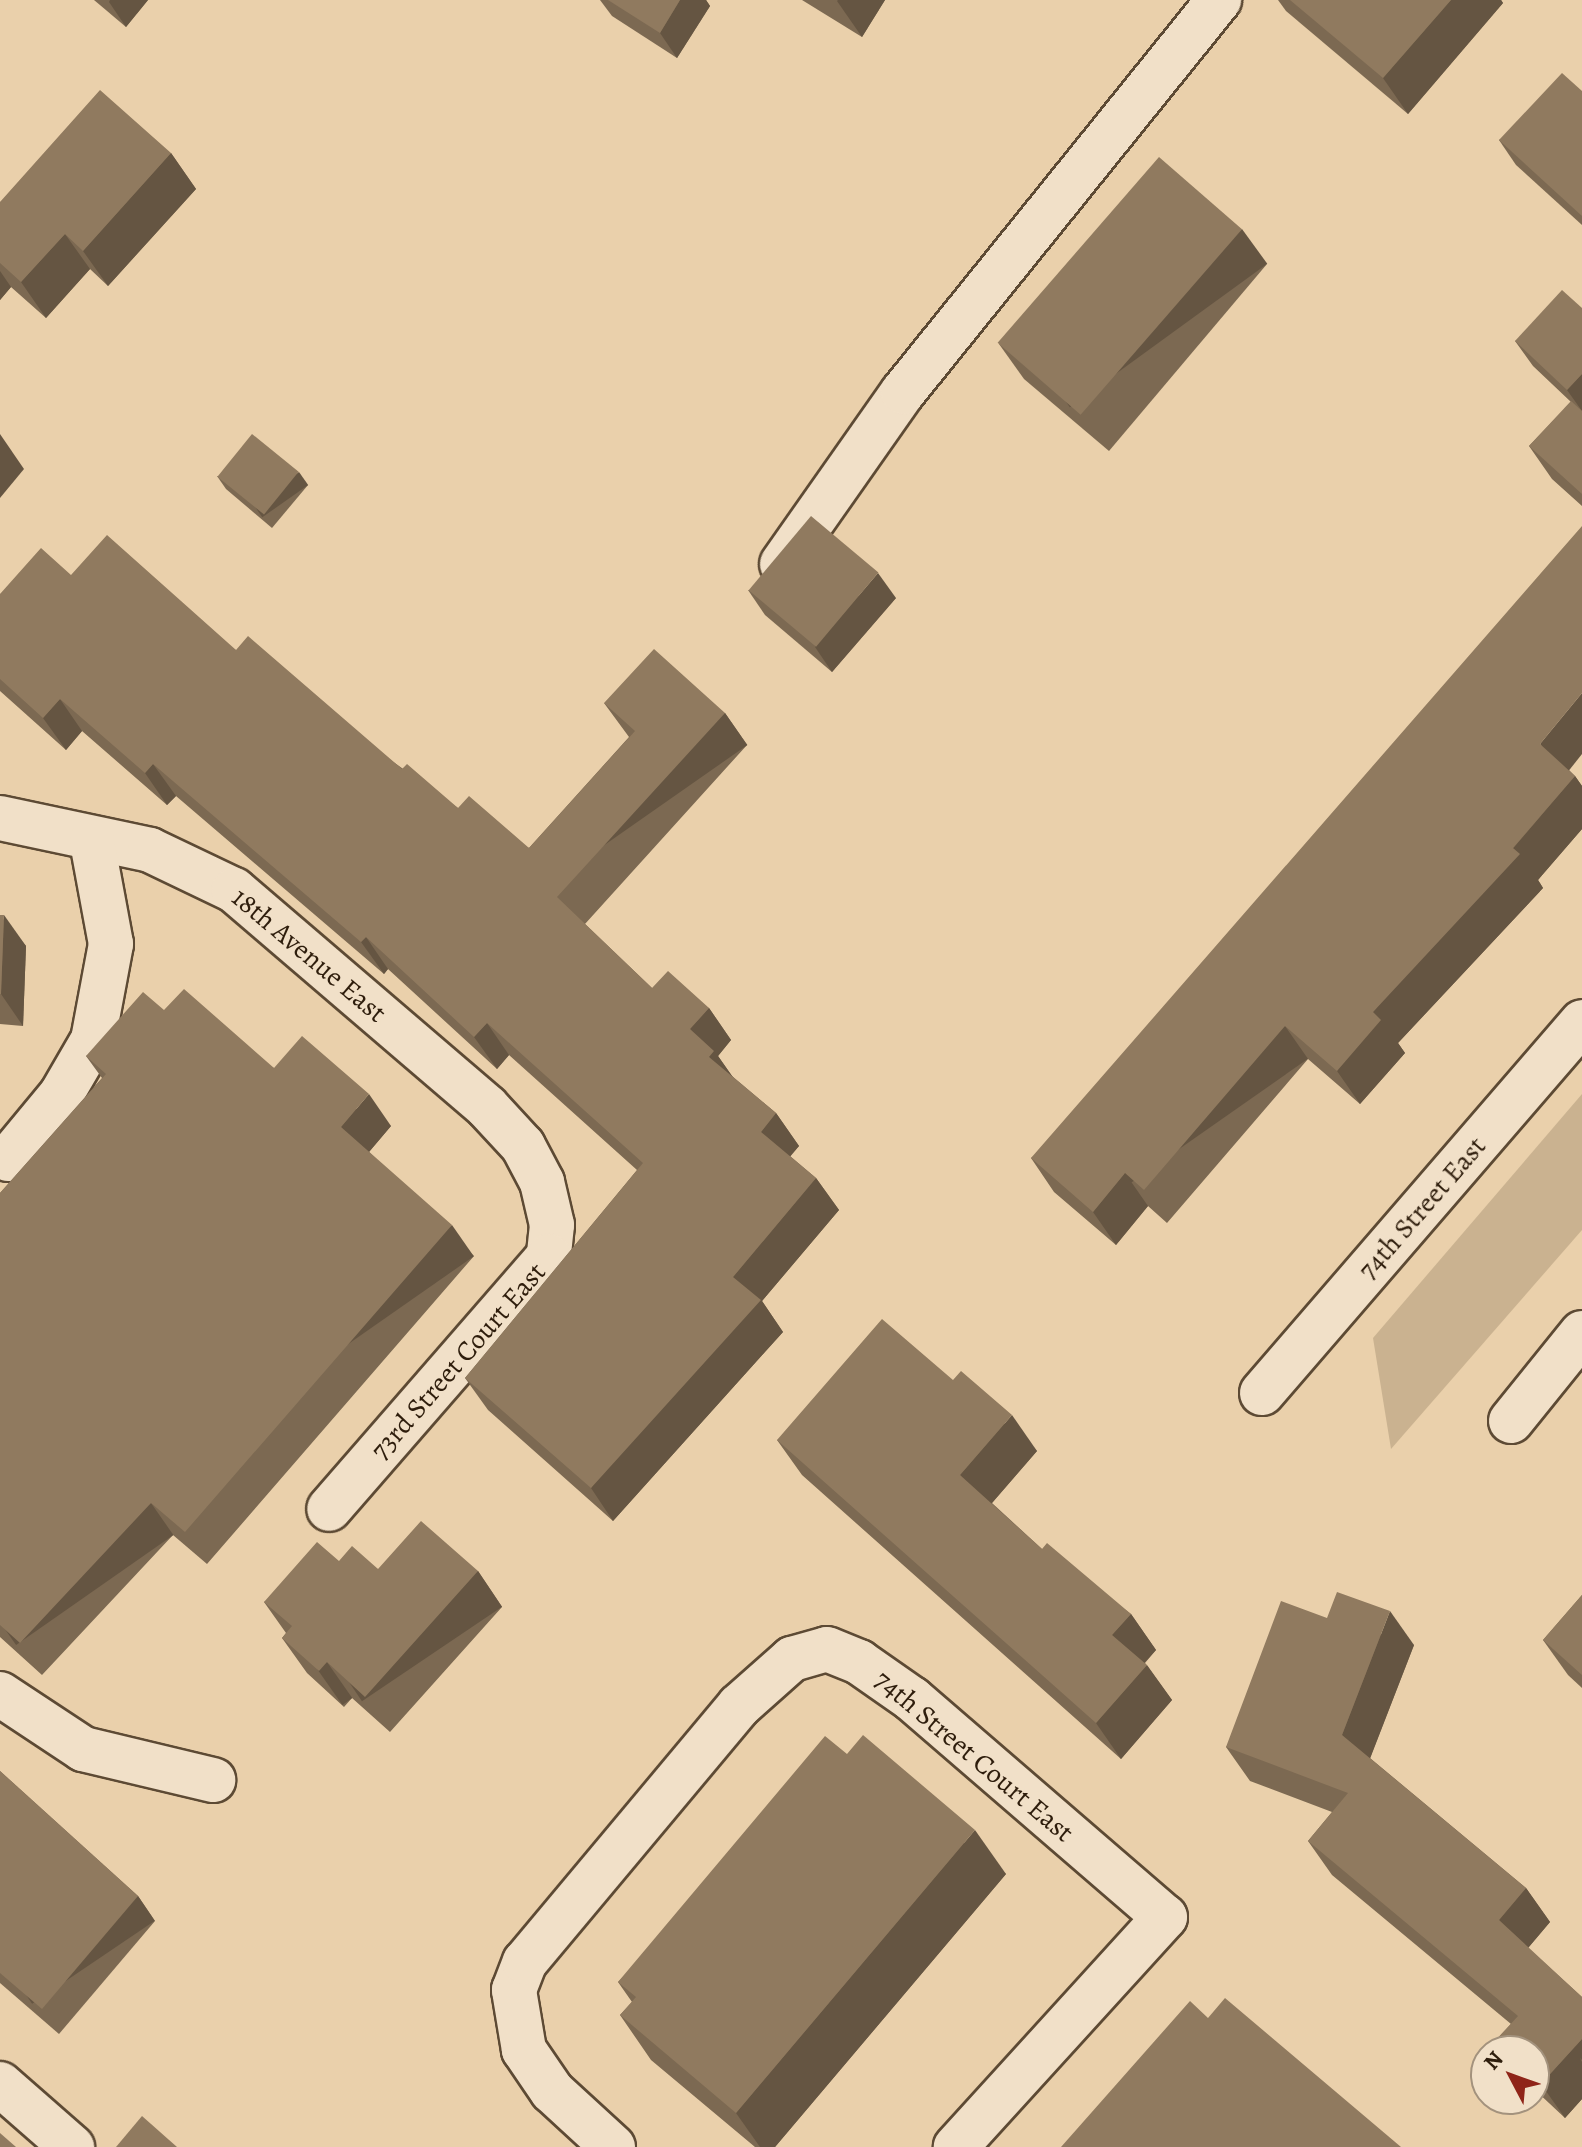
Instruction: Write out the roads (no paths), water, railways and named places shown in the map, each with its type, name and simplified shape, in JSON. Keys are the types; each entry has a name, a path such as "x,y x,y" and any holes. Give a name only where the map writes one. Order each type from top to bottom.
{"street":[{"path":"782,564 903,392 1219,0"},
{"name":"18th Avenue East","path":"0,818 92,841 150,850 234,890 487,1107 523,1146 546,1199"},
{"path":"8,1159 61,1095 93,1040 111,944 92,841"},
{"name":"74th Street East","path":"1262,1393 1582,1022"},
{"name":"73rd Street Court East","path":"329,1509 549,1256 546,1199"},
{"path":"1511,1421 1582,1333"},
{"name":"74th Street Court East","path":"613,2147 552,2091 524,2050 514,1990 525,1962 739,1706 792,1659 827,1649 912,1699 1165,1917 956,2147"},
{"path":"0,1694 83,1749 213,1780"},
{"path":"0,2084 72,2147"}]}
